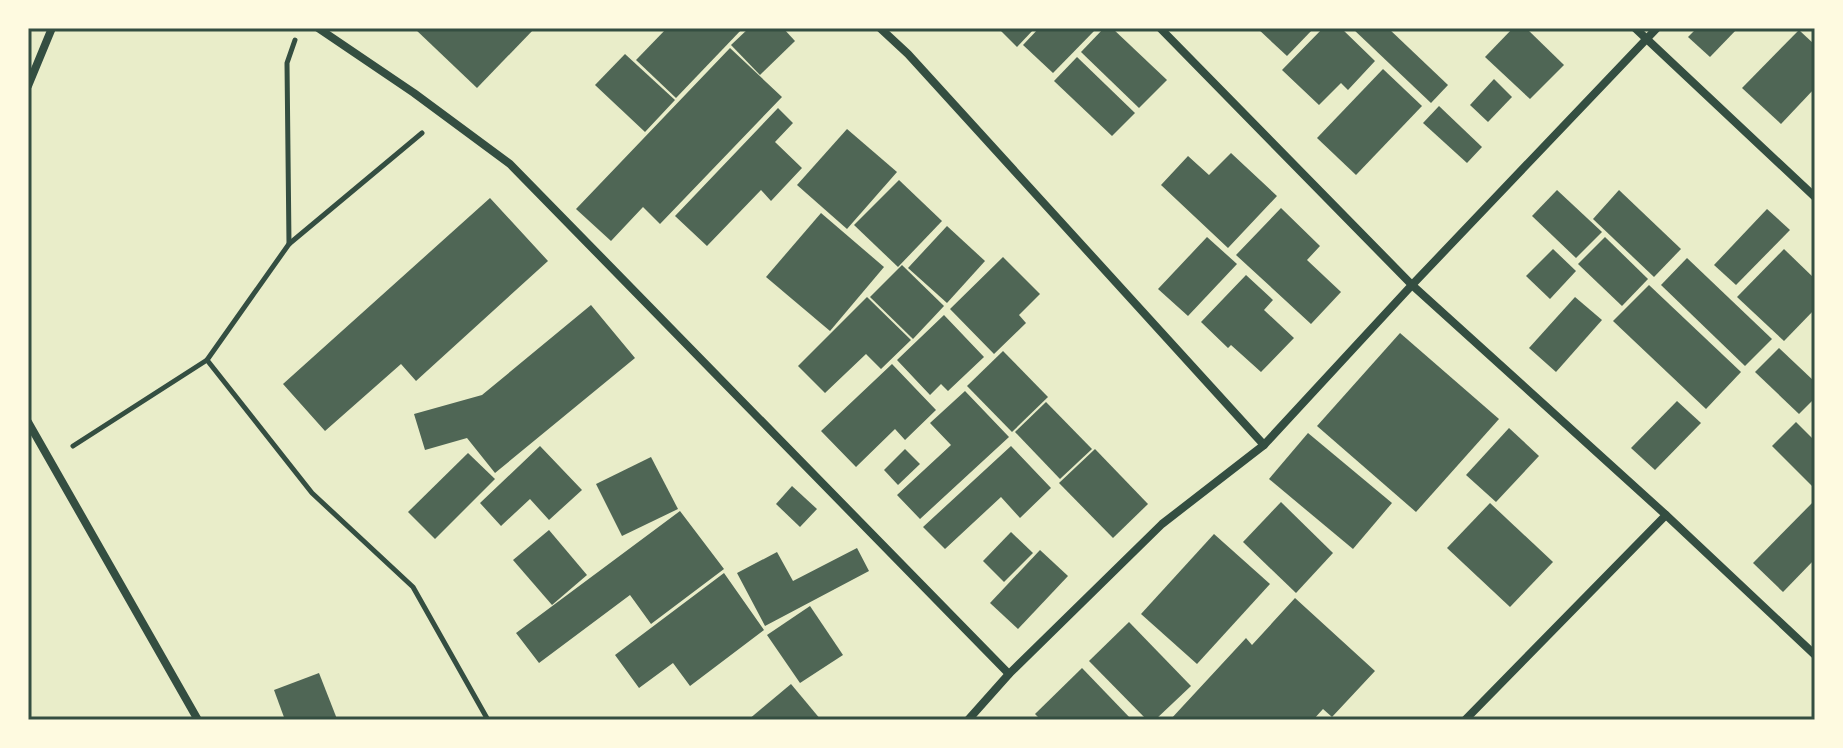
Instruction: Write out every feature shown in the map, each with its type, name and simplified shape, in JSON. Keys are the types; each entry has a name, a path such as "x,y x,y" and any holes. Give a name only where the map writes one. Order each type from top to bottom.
{"street":[{"path":"28,86 52,28"},
{"path":"318,28 414,93 510,164 1009,674"},
{"path":"880,28 908,54 1264,445"},
{"path":"1160,28 1412,285 1815,655"},
{"path":"1635,28 1815,197"},
{"path":"968,720 1009,674 1162,524 1264,445 1657,28"},
{"path":"28,422 198,720"},
{"path":"1465,720 1666,515"}],"path":[{"path":"289,244 287,63 299,28"},
{"path":"50,461 207,360 289,244 429,127 441,113"},
{"path":"207,360 312,493 413,587 488,720"}],"building":[{"path":"414,28 535,28 477,88"},
{"path":"667,28 743,28 676,98 636,60"},
{"path":"749,28 783,28 795,41 760,75 731,45"},
{"path":"998,28 1035,28 1017,47"},
{"path":"1039,28 1097,28 1053,73 1023,45"},
{"path":"1104,28 1112,28 1167,80 1139,108 1081,52"},
{"path":"1257,28 1314,28 1287,56"},
{"path":"1323,28 1341,28 1375,61 1348,90 1341,83 1319,105 1282,70"},
{"path":"1352,28 1388,28 1448,85 1431,103"},
{"path":"1513,28 1526,28 1564,65 1530,99 1485,57"},
{"path":"1697,28 1738,28 1710,57 1688,37"},
{"path":"1799,30 1815,45 1815,88 1781,124 1742,88"},
{"path":"730,48 782,97 660,224 643,207 611,241 576,209"},
{"path":"625,54 675,100 645,132 595,85"},
{"path":"1077,57 1135,113 1112,136 1054,81"},
{"path":"1383,69 1422,106 1356,175 1317,138"},
{"path":"1494,79 1512,97 1488,122 1470,105"},
{"path":"1439,106 1482,147 1467,163 1423,123"},
{"path":"778,108 793,123 775,142 802,168 771,201 761,190 707,246 675,216"},
{"path":"847,129 897,172 847,229 797,185"},
{"path":"1231,153 1277,196 1228,248 1161,185 1188,156 1209,175"},
{"path":"899,180 942,221 898,267 854,225"},
{"path":"1557,190 1602,232 1576,258 1532,216"},
{"path":"1619,190 1681,249 1654,277 1593,219"},
{"path":"490,198 548,261 416,381 401,364 325,431 283,384"},
{"path":"1281,208 1320,246 1307,260 1341,292 1311,324 1236,255"},
{"path":"1767,209 1790,230 1736,285 1714,265"},
{"path":"821,213 884,267 830,331 766,277"},
{"path":"947,226 985,261 947,303 908,268"},
{"path":"1207,237 1237,264 1188,316 1158,289"},
{"path":"1605,237 1648,279 1622,306 1578,264"},
{"path":"1553,249 1576,271 1550,299 1526,276"},
{"path":"1784,249 1815,279 1815,309 1784,341 1737,297"},
{"path":"1003,257 1040,294 1019,315 1026,323 994,354 950,309"},
{"path":"1687,258 1772,339 1745,366 1661,285"},
{"path":"902,265 944,306 913,339 870,297"},
{"path":"1246,275 1273,300 1264,310 1294,338 1261,372 1231,345 1228,348 1201,322"},
{"path":"1649,285 1741,372 1706,409 1613,321"},
{"path":"867,297 911,340 881,369 866,354 825,393 798,366"},
{"path":"1575,297 1602,320 1556,372 1529,348"},
{"path":"591,305 635,358 495,473 467,438 425,450 414,414 482,395"},
{"path":"944,315 984,357 948,391 941,384 930,395 897,360"},
{"path":"1400,333 1499,419 1416,512 1317,426"},
{"path":"1779,348 1815,382 1815,398 1799,414 1755,372"},
{"path":"1003,351 1048,397 1012,432 967,386"},
{"path":"892,364 936,410 905,440 895,429 856,467 821,431"},
{"path":"965,391 1009,437 920,519 897,495 951,445 930,423"},
{"path":"1677,401 1701,423 1655,470 1631,448"},
{"path":"1046,402 1092,449 1060,479 1015,432"},
{"path":"1796,422 1815,441 1815,489 1772,446"},
{"path":"1509,428 1539,456 1496,502 1466,475"},
{"path":"1308,433 1392,503 1353,549 1269,479"},
{"path":"540,446 582,490 549,520 530,499 501,526 480,503"},
{"path":"1011,446 1051,488 1020,518 1001,497 945,549 923,527"},
{"path":"905,449 920,464 898,485 884,470"},
{"path":"1095,449 1148,504 1113,538 1059,483"},
{"path":"468,453 495,479 435,539 408,512"},
{"path":"651,457 678,509 622,536 596,484"},
{"path":"792,486 817,509 800,527 776,504"},
{"path":"1815,500 1815,559 1783,592 1753,563"},
{"path":"1281,502 1333,553 1296,593 1243,542"},
{"path":"1490,503 1553,562 1510,607 1447,548"},
{"path":"680,511 724,569 651,624 630,595 539,663 516,633"},
{"path":"549,530 587,575 552,605 513,560"},
{"path":"1011,532 1033,553 1004,582 983,561"},
{"path":"1214,534 1270,584 1197,664 1141,614"},
{"path":"857,548 869,571 765,626 737,573 777,552 793,581"},
{"path":"1040,550 1068,576 1018,629 990,603"},
{"path":"724,573 764,630 690,686 673,663 639,688 615,655"},
{"path":"1295,598 1375,671 1332,717 1323,709 1313,720 1170,720 1246,638 1252,645"},
{"path":"810,606 843,655 800,683 767,635"},
{"path":"1129,622 1191,686 1155,720 1147,720 1089,661"},
{"path":"1082,668 1132,720 1041,720 1035,714"},
{"path":"319,673 337,719 285,720 274,690"},
{"path":"791,684 821,720 748,720"}]}
